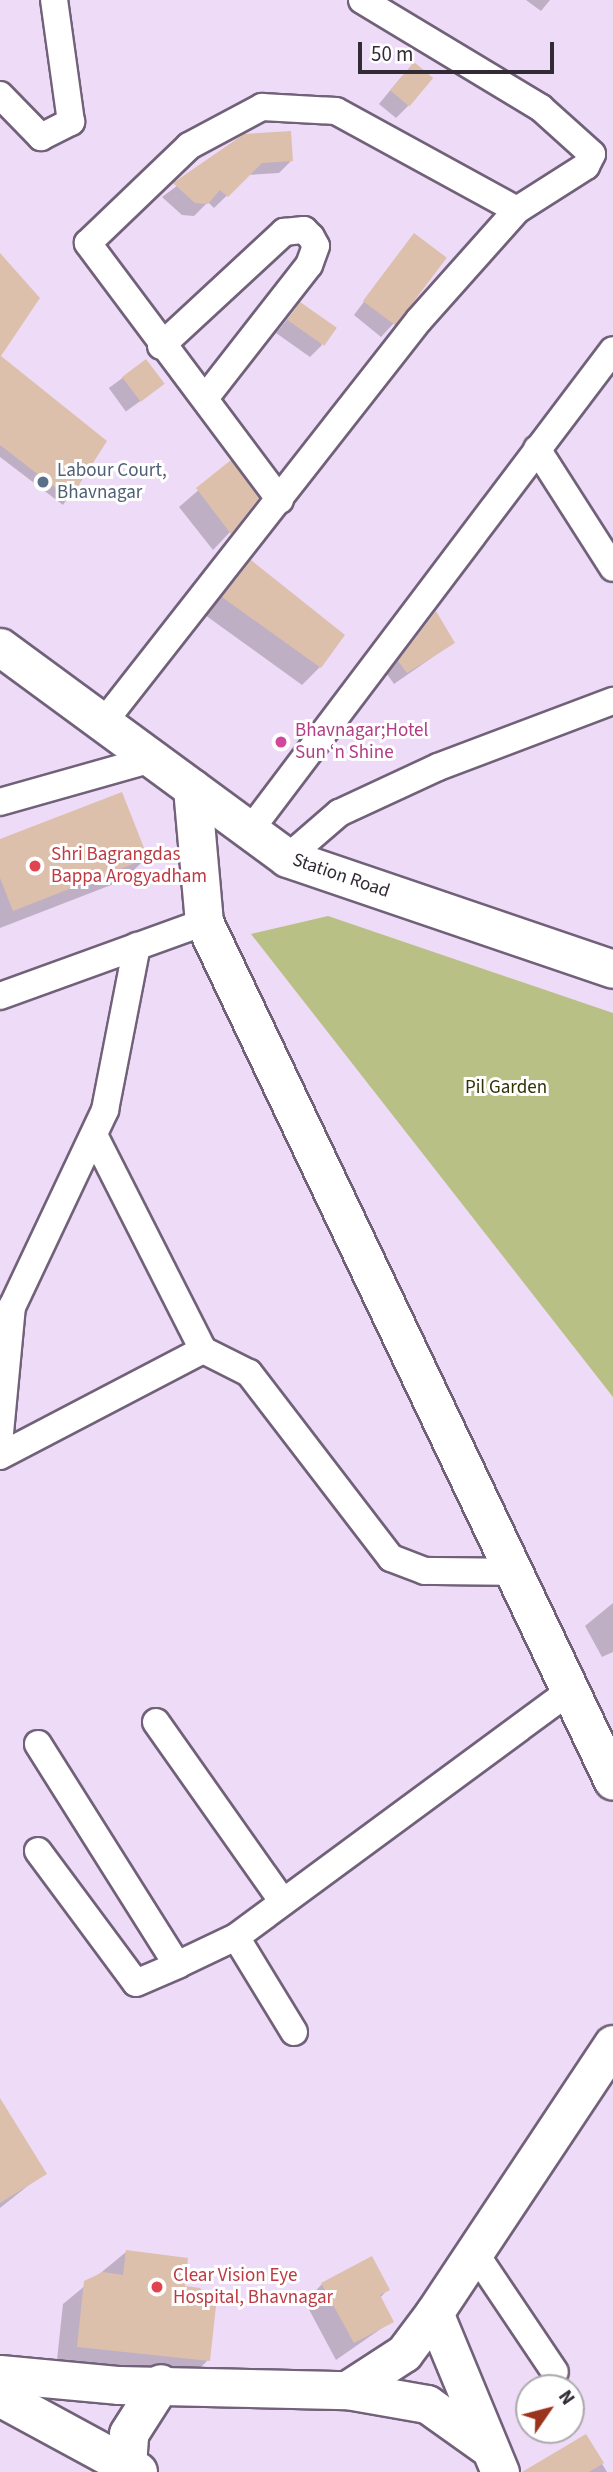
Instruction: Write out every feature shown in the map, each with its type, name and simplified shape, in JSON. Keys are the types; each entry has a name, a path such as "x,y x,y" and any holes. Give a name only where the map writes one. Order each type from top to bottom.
{"main road":[{"name":"Station Road","path":"0,647 192,788 248,833 287,858 613,969"},
{"path":"192,788 204,922 613,1781"},
{"path":"347,2390 404,2353 475,2253 613,2044"},
{"path":"434,2313 494,2459"},
{"path":"2,2394 161,2384 347,2390 426,2404 494,2459"},
{"path":"132,2469 129,2434 161,2384"},
{"path":"2,2394 132,2469"}],"street":[{"path":"0,95 41,137 71,122 54,0"},
{"path":"362,0 541,108 584,143 592,155 586,166"},
{"path":"280,500 205,398 161,346 88,243 189,146 262,107 336,111 517,210"},
{"path":"103,723 419,320 517,210 586,166 613,154"},
{"path":"161,346 284,232 304,230 311,237 316,246 309,265 205,398"},
{"path":"248,833 613,350"},
{"path":"537,449 613,568"},
{"path":"287,858 340,813 438,767 613,701"},
{"path":"0,802 152,759"},
{"path":"0,996 204,922"},
{"path":"0,1433 12,1307 96,1137 119,1060 137,946"},
{"path":"96,1137 203,1350 249,1373 391,1558 425,1571 514,1573"},
{"path":"0,1456 203,1350"},
{"path":"38,1851 135,1983 236,1937 570,1690"},
{"path":"156,1722 283,1902"},
{"path":"38,1744 178,1965"},
{"path":"236,1937 294,2032"},
{"path":"475,2253 555,2372"}],"green space":[{"name":"Pil Garden","path":"328,916 613,1013 613,1397 251,934"}],"building":[{"path":"414,62 433,78 409,106 390,90"},
{"path":"291,131 293,161 262,163 228,197 220,190 208,204 195,203 173,183 244,134"},
{"path":"414,233 447,258 396,326 363,301"},
{"path":"0,253 40,298 1,356 107,441 70,499 0,445"},
{"path":"300,302 337,328 324,346 287,320"},
{"path":"146,359 165,384 141,402 122,377"},
{"path":"231,460 259,498 231,534 196,488"},
{"path":"251,560 345,635 321,668 222,597"},
{"path":"436,611 455,643 407,673 398,661"},
{"path":"122,792 148,858 13,911 0,878 0,839"},
{"path":"0,2098 47,2174 0,2203"},
{"path":"126,2250 188,2258 185,2286 200,2288 216,2306 210,2361 77,2347 84,2281 103,2272 123,2275"},
{"path":"372,2256 390,2290 380,2295 394,2322 354,2343 321,2283"},
{"path":"585,2435 604,2463 589,2472 522,2472 569,2444 585,2444"}],"place":[{"name":"Labour Court, Bhavnagar","path":"43,482"},
{"name":"Bhavnagar;Hotel Sun ‘n Shine","path":"281,742"},
{"name":"Shri Bagrangdas Bappa Arogyadham","path":"35,866"},
{"name":"Clear Vision Eye Hospital, Bhavnagar","path":"157,2287"}]}
